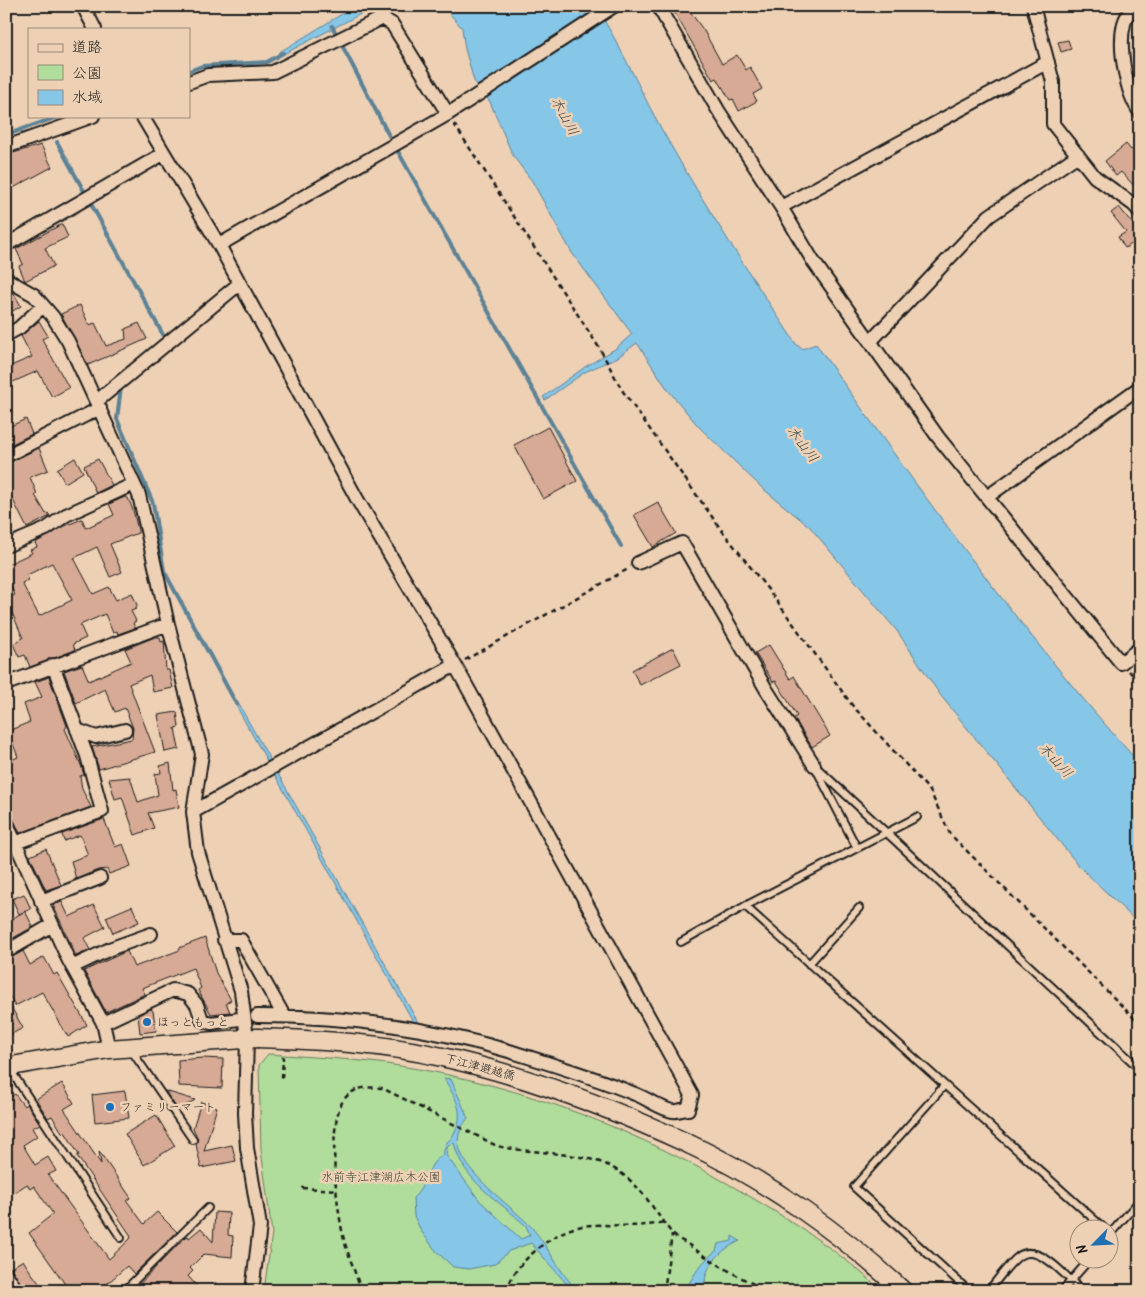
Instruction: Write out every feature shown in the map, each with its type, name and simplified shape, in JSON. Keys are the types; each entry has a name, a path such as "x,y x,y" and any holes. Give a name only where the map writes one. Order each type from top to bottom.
{"street":[{"path":"82,6 94,28"},
{"path":"219,245 448,114 614,6"},
{"path":"658,6 718,110 782,207 812,261 938,437 1121,663 1140,648"},
{"path":"1033,6 1053,82 1053,124 1095,177 1134,205 1140,212"},
{"path":"1132,6 1124,24 1123,52 1128,87 1140,112"},
{"path":"190,82 208,75 273,72 382,18 392,24 448,114"},
{"path":"782,207 1048,62"},
{"path":"6,146 87,118"},
{"path":"143,118 219,245 357,500 455,666 692,1095 688,1109 673,1111 635,1094 508,1050 435,1033 373,1023 284,1016 258,1016"},
{"path":"6,245 163,154"},
{"path":"870,342 989,216 1078,155"},
{"path":"6,279 34,295 68,341 139,495 168,624 202,754 193,812 198,852 241,990 252,1038 245,1113 247,1148 260,1226 252,1291"},
{"path":"6,456 98,404 239,284"},
{"path":"6,334 19,328 43,306"},
{"path":"987,497 1140,387"},
{"path":"6,546 46,530 66,515 134,484"},
{"path":"638,563 682,543 766,689 814,765"},
{"path":"6,684 168,624"},
{"path":"12,843 102,810 77,730 53,665"},
{"path":"193,812 455,666"},
{"path":"77,730 96,737 125,730"},
{"path":"6,822 12,843 42,901 72,967 104,1023 109,1049"},
{"path":"42,901 100,878"},
{"path":"6,952 52,925"},
{"path":"72,967 112,948 151,934"},
{"path":"224,940 241,940 284,1016"},
{"path":"104,1023 173,990 188,994 197,1005 202,1020 211,1023 239,1019"},
{"name":"下江津避越僑","path":"7,1067 109,1049 252,1038 328,1040 441,1056 537,1082 638,1120 722,1159 840,1237 903,1291"},
{"path":"6,1274 17,1291"}],"lane":[{"path":"814,765 1140,1069"},
{"path":"814,765 856,848"},
{"path":"681,942 745,906 917,817"},
{"path":"745,906 1093,1220"},
{"path":"810,964 860,908"},
{"path":"129,1047 193,1140"},
{"path":"7,1067 121,1238"},
{"path":"944,1086 854,1187 969,1291"},
{"path":"1118,1223 1140,1200"},
{"path":"124,1291 208,1208"},
{"path":"988,1291 1020,1255 1032,1252 1042,1255 1082,1291"},
{"path":"1062,1291 1080,1270"}],"path":[{"path":"448,114 600,349 622,390 720,528 773,596 852,705 930,791 950,834 1140,1024"},
{"path":"455,666 638,563"},
{"path":"282,1078 283,1056"},
{"path":"328,1285 361,1290 344,1239 334,1153 340,1106 355,1090 364,1087 382,1088 497,1146 589,1158 612,1167 636,1185 672,1234 716,1263 768,1291"},
{"path":"302,1188 337,1190"},
{"path":"507,1291 517,1267 559,1233 587,1224 634,1227 664,1222"},
{"path":"664,1291 672,1234"}],"green space":[{"name":"水前寺江津湖広木公園","path":"268,1054 334,1058 446,1074 492,1085 581,1114 667,1151 749,1196 818,1240 851,1264 882,1291 264,1291 272,1233 261,1150 259,1065"}],"water":[{"path":"355,6 376,6 280,56 278,53"},
{"name":"木山川","path":"443,6 595,6 614,38 657,121 697,190 796,344 802,349 816,344 932,506 1012,611 1096,714 1140,764 1140,925 1079,866 941,696 897,631 810,527 762,488 699,427 668,390 637,343 618,357 585,372 545,400 543,397 585,367 615,349 632,334 572,253 532,181 513,156 490,102 474,81 465,49 462,28"},
{"path":"237,701 419,1024 414,1023 234,702"},
{"path":"444,1078 451,1079 468,1118 460,1131 459,1144 463,1158 485,1184 533,1229 565,1276 578,1291 573,1291 531,1243 509,1251 495,1264 469,1269 453,1267 436,1251 421,1231 414,1216 413,1198 421,1188 433,1164 443,1155 446,1143 453,1136 459,1120 456,1102","holes":["454,1143 465,1169 474,1180 526,1226 530,1235 521,1239 480,1201 446,1155 448,1145"]},
{"path":"732,1236 740,1241 717,1257 706,1275 705,1282 694,1291 685,1291 698,1269 716,1251 718,1244 732,1241"}],"building":[{"path":"671,6 686,6 704,31 722,64 737,55 746,70 750,67 762,89 753,94 757,101 739,111 733,99 730,100 717,78 713,80"},
{"path":"1068,40 1071,49 1061,52 1058,42"},
{"path":"1140,143 1140,192 1121,172 1116,176 1105,161 1126,144 1131,150"},
{"path":"41,145 52,167 6,192 6,155"},
{"path":"1119,207 1136,228 1140,226 1140,239 1125,248 1118,237 1126,232 1111,213"},
{"path":"62,224 68,237 45,248 54,266 25,281 19,266 23,264 16,249"},
{"path":"6,288 13,292 21,306 6,315"},
{"path":"80,305 89,325 95,323 106,346 126,339 125,329 139,323 147,339 88,365 61,314"},
{"path":"39,321 48,336 42,339 69,388 52,397 38,371 6,385 6,368 32,357 21,336"},
{"path":"26,419 32,434 10,445 6,436 6,428"},
{"path":"548,427 577,481 543,499 514,445"},
{"path":"39,448 48,470 30,477 37,494 35,495 46,514 48,513 50,516 27,528 6,486 6,464"},
{"path":"75,458 83,472 65,483 57,469"},
{"path":"98,459 112,485 96,493 84,466"},
{"path":"125,497 128,498 138,530 138,533 110,544 122,572 110,577 97,547 74,558 93,594 109,587 116,600 132,593 137,605 136,609 131,611 136,621 133,623 135,628 118,634 117,631 113,633 105,614 80,625 86,638 73,644 75,650 30,667 25,655 19,657 13,644 23,638 6,599 15,595 6,576 6,565 32,553 30,550 37,547 35,543 65,526 82,519 86,528 114,515 109,504","holes":["52,563 72,600 39,616 22,583 28,580 27,575"]},
{"path":"658,502 676,533 653,547 634,515"},
{"path":"155,637 160,637 161,642 164,641 166,670 169,670 173,688 153,692 150,675 129,684 155,752 99,769 92,747 132,739 133,728 125,708 115,712 105,689 76,703 64,671 82,665 89,681 131,662 125,649"},
{"path":"769,645 790,679 794,676 830,736 812,747 794,718 797,716 776,681 773,682 755,653"},
{"path":"673,648 681,664 640,685 632,670"},
{"path":"49,677 67,726 65,729 81,765 84,775 80,776 82,789 91,807 20,833 6,803 6,762 18,757 8,731 30,722 24,704 42,697 35,682"},
{"path":"177,712 179,727 175,728 179,749 165,752 158,715"},
{"path":"170,763 173,790 176,789 179,807 148,813 154,828 135,835 122,797 115,799 109,779 130,777 138,802 158,795 155,774 161,773 160,766"},
{"path":"104,819 115,847 123,844 131,866 109,874 107,869 98,870 76,879 71,861 88,855 80,835 64,841 62,834"},
{"path":"46,849 61,885 46,890 30,856"},
{"path":"24,894 31,909 19,914 12,899"},
{"path":"62,902 69,917 94,905 105,927 84,938 90,950 76,956 53,905"},
{"path":"132,906 139,922 113,933 106,917"},
{"path":"25,911 33,927 6,942 6,918 8,921"},
{"path":"205,938 216,973 231,1000 226,1003 230,1012 211,1014 198,990 201,988 193,968 142,988 145,994 106,1012 84,971 127,951 134,967 180,950 179,948"},
{"path":"23,951 30,965 44,957 54,975 57,973 87,1025 68,1037 42,992 15,1006 6,989 6,960"},
{"path":"6,998 23,1028 6,1037"},
{"name":"ほっともっと","path":"151,1009 153,1011 156,1031 140,1033 138,1015"},
{"path":"223,1059 222,1088 179,1086 178,1060"},
{"path":"62,1083 74,1103 64,1109 101,1164 99,1151 131,1198 127,1201 144,1224 157,1212 177,1232 134,1274 127,1266 99,1291 70,1291 29,1233 53,1214 34,1186 30,1189 27,1184 6,1198 6,1100 15,1094 24,1106 27,1104 40,1124 32,1128 37,1136 23,1145 35,1165 48,1157 56,1171 48,1175 109,1259 130,1239 131,1236 77,1156 79,1155 65,1132 63,1134 52,1116 48,1118 36,1099"},
{"name":"ファミリーマート","path":"125,1091 129,1118 95,1122 92,1095"},
{"path":"165,1091 195,1100 178,1110"},
{"path":"201,1102 217,1107 204,1151 232,1145 236,1161 201,1168 196,1144 198,1139 193,1128"},
{"path":"156,1115 175,1146 144,1165 125,1134"},
{"path":"215,1212 229,1213 228,1235 233,1236 232,1257 204,1254 190,1268 193,1271 188,1276 201,1291 133,1291 183,1239 188,1236 189,1238 201,1228 213,1242"},
{"path":"23,1260 45,1291 25,1291 11,1268"}],"waterway":[{"path":"332,26 387,132 621,546"},
{"path":"190,71 202,66 267,62 283,53"},
{"path":"6,135 54,118"},
{"path":"57,142 167,342"},
{"path":"121,387 117,419 153,503 164,571 237,705"}],"place":[{"name":"ほっともっと","path":"147,1022"},
{"name":"ファミリーマート","path":"110,1107"}]}
